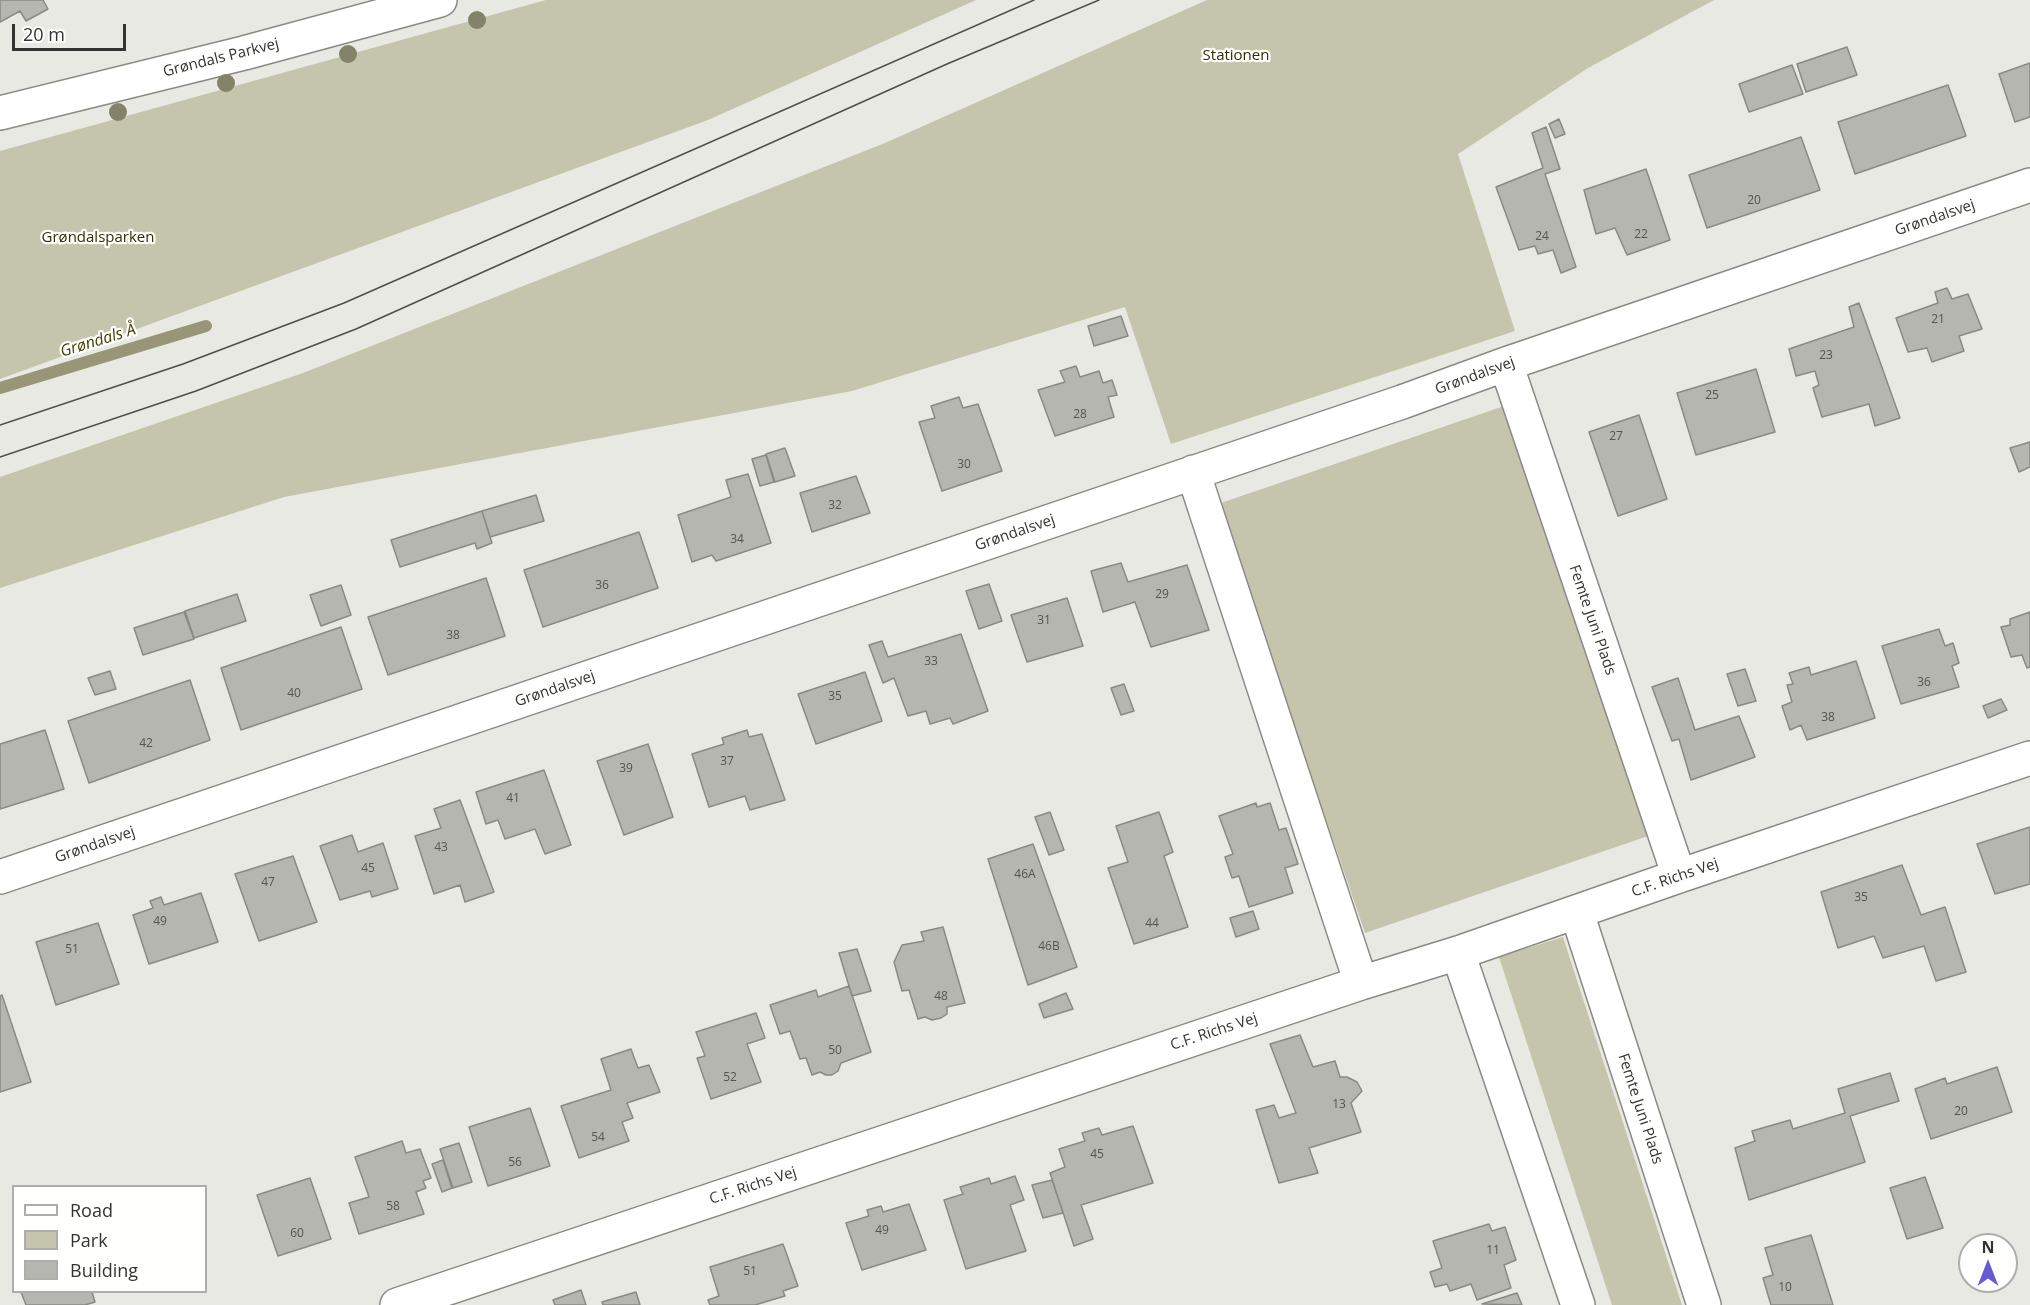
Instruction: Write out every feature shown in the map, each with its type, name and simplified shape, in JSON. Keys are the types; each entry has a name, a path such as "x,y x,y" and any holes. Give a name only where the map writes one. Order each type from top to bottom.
{"street":[{"name":"Grøndals Parkvej","path":"0,113 244,53 440,0"},
{"name":"Grøndalsvej","path":"0,877 1402,402 1506,364 2030,185"},
{"name":"Femte Juni Plads","path":"1506,364 1679,876"},
{"path":"1193,472 1361,983"},
{"name":"C.F. Richs Vej","path":"398,1305 1361,983 1458,953 2030,758"},
{"name":"Femte Juni Plads","path":"1577,913 1704,1305"},
{"path":"1458,953 1578,1305"}],"green space":[{"name":"Grøndalsparken","path":"546,0 976,0 708,120 0,379 0,151"},
{"name":"Stationen","path":"1207,0 1714,0 1588,68 1458,154 1515,331 1171,444 1125,307 852,391 284,497 0,588 0,477 303,373 885,143"},
{"path":"1504,406 1651,835 1365,933 1218,504"},
{"path":"1563,937 1682,1305 1612,1305 1499,957"}],"building":[{"path":"0,0 43,0 48,9 26,21 20,11 0,22"},
{"path":"1847,47 1857,75 1806,92 1797,64"},
{"path":"2030,63 2030,117 2015,122 1999,74"},
{"path":"1792,65 1803,94 1749,112 1739,84"},
{"path":"1948,85 1966,136 1855,174 1838,122"},
{"path":"1559,119 1565,134 1555,138 1549,124"},
{"path":"1546,127 1560,169 1545,174 1576,267 1561,273 1553,250 1538,254 1535,246 1519,250 1496,187 1543,168 1532,133"},
{"path":"1801,137 1820,190 1707,228 1689,175"},
{"path":"1646,169 1670,240 1627,255 1615,228 1596,234 1584,190"},
{"path":"1947,288 1952,299 1968,294 1982,329 1959,336 1964,351 1932,362 1927,348 1908,352 1896,318 1938,303 1935,292"},
{"path":"1859,303 1900,418 1875,426 1869,404 1822,417 1813,388 1819,385 1815,371 1796,376 1789,349 1854,327 1849,307"},
{"path":"1121,316 1128,336 1094,346 1088,326"},
{"path":"1076,366 1080,377 1099,371 1103,383 1112,380 1117,395 1108,397 1114,417 1055,436 1038,390 1065,382 1060,371"},
{"path":"1756,369 1775,432 1696,455 1677,393"},
{"path":"959,397 963,408 978,404 1002,471 942,491 919,422 935,418 931,406"},
{"path":"1639,415 1667,499 1618,516 1589,432"},
{"path":"2030,442 2030,467 2019,472 2010,448"},
{"path":"785,448 795,476 775,482 766,454"},
{"path":"766,455 774,482 760,486 752,459"},
{"path":"748,474 771,543 716,561 712,555 692,562 678,515 731,497 726,480"},
{"path":"856,476 870,513 812,532 800,493"},
{"path":"536,495 544,521 490,537 482,511"},
{"path":"482,511 492,543 477,549 475,543 400,567 391,540"},
{"path":"639,532 658,588 543,627 524,570"},
{"path":"1121,563 1128,582 1187,565 1209,630 1151,647 1135,602 1103,612 1091,571"},
{"path":"486,578 505,636 388,675 368,617"},
{"path":"989,584 1002,621 979,629 966,591"},
{"path":"341,585 351,615 321,626 310,595"},
{"path":"237,594 246,621 194,638 185,611"},
{"path":"1067,598 1083,646 1027,662 1011,615"},
{"path":"184,612 194,639 143,655 134,628"},
{"path":"2030,612 2030,667 2027,668 2022,655 2011,657 2001,627 2010,625 2010,619"},
{"path":"341,627 362,689 241,730 221,668"},
{"path":"1939,629 1945,646 1953,643 1959,663 1952,666 1959,687 1901,704 1882,646"},
{"path":"961,634 988,711 953,724 950,718 930,724 926,711 908,716 894,678 883,683 869,645 882,641 888,657"},
{"path":"1856,661 1875,718 1807,740 1801,725 1790,730 1782,706 1792,702 1787,685 1793,684 1789,673 1809,667 1811,675"},
{"path":"1745,669 1756,701 1738,706 1727,674"},
{"path":"110,671 116,689 95,695 88,678"},
{"path":"865,672 882,721 816,744 798,694"},
{"path":"1678,678 1695,730 1739,716 1755,757 1691,780 1679,739 1672,741 1652,687"},
{"path":"190,680 210,740 89,783 68,721"},
{"path":"1124,684 1134,711 1121,715 1111,688"},
{"path":"2001,699 2007,710 1988,718 1983,706"},
{"path":"45,730 64,789 0,809 0,744"},
{"path":"747,730 749,737 762,734 785,800 750,810 745,796 709,807 692,754 724,744 722,738"},
{"path":"648,744 673,817 624,835 597,761"},
{"path":"544,770 571,845 545,854 535,829 505,839 498,820 486,824 476,792"},
{"path":"460,800 494,892 465,902 460,885 434,894 415,836 441,828 434,809"},
{"path":"1256,803 1257,807 1270,803 1279,830 1286,828 1298,864 1285,868 1293,893 1249,907 1239,876 1232,878 1225,857 1233,854 1219,816"},
{"path":"1050,812 1064,850 1049,855 1035,817"},
{"path":"1159,812 1173,852 1164,856 1188,927 1134,944 1108,868 1128,862 1116,826"},
{"path":"2030,827 2030,884 1995,894 1977,844"},
{"path":"352,835 358,852 383,843 398,889 372,897 370,891 340,900 320,846"},
{"path":"1033,844 1077,967 1028,985 988,859"},
{"path":"293,856 317,922 259,941 235,874"},
{"path":"1902,865 1921,915 1945,907 1966,972 1936,981 1924,946 1883,958 1874,936 1838,948 1821,892"},
{"path":"201,893 218,942 149,964 133,915 153,908 150,901 161,897 164,905"},
{"path":"1253,911 1259,929 1236,937 1230,918"},
{"path":"98,923 119,984 56,1005 36,942"},
{"path":"943,927 965,1003 947,1007 947,1014 941,1018 918,1019 909,990 902,991 894,962 902,945 924,941 921,932"},
{"path":"857,949 871,991 852,996 839,953"},
{"path":"849,986 871,1052 841,1063 838,1071 832,1075 820,1072 812,1075 806,1058 800,1059 790,1031 780,1034 770,1005 816,990 818,997"},
{"path":"1066,993 1073,1009 1044,1018 1039,1004"},
{"path":"2,995 31,1082 0,1092 0,996"},
{"path":"756,1013 765,1038 747,1044 761,1082 711,1099 697,1058 705,1056 696,1032"},
{"path":"1300,1035 1313,1067 1335,1061 1340,1077 1347,1077 1357,1082 1362,1091 1351,1103 1361,1132 1309,1148 1318,1173 1279,1183 1256,1110 1274,1105 1279,1118 1296,1113 1270,1044"},
{"path":"631,1049 638,1068 649,1065 660,1092 627,1103 633,1118 622,1122 629,1141 579,1158 561,1106 611,1090 601,1059"},
{"path":"1997,1067 2012,1112 1931,1139 1915,1089 1945,1078 1947,1084"},
{"path":"1890,1073 1899,1101 1850,1116 1865,1162 1749,1200 1735,1148 1755,1141 1752,1131 1790,1120 1793,1129 1845,1113 1838,1089"},
{"path":"530,1108 550,1166 488,1186 469,1127"},
{"path":"1133,1126 1153,1183 1081,1205 1093,1239 1074,1246 1050,1173 1065,1167 1059,1149 1085,1141 1082,1133 1099,1128 1102,1135"},
{"path":"402,1141 406,1153 420,1149 431,1178 423,1181 426,1188 416,1192 424,1214 359,1234 349,1203 369,1197 355,1157"},
{"path":"459,1143 472,1182 453,1188 440,1149"},
{"path":"443,1160 452,1188 442,1192 432,1164"},
{"path":"1015,1176 1024,1200 1010,1205 1026,1251 966,1269 944,1200 963,1194 960,1187 989,1178 991,1184"},
{"path":"1925,1177 1943,1228 1907,1239 1890,1188"},
{"path":"310,1178 331,1239 278,1256 257,1195"},
{"path":"1052,1180 1063,1213 1043,1218 1032,1185"},
{"path":"909,1204 926,1250 862,1270 846,1223 869,1216 867,1210 881,1206 883,1212"},
{"path":"1489,1224 1492,1231 1505,1227 1516,1260 1504,1265 1511,1288 1477,1300 1471,1284 1450,1291 1447,1284 1435,1287 1430,1272 1442,1268 1433,1241"},
{"path":"1811,1235 1833,1305 1771,1305 1763,1278 1773,1275 1765,1248"},
{"path":"783,1244 798,1286 783,1291 785,1296 755,1305 710,1305 708,1300 719,1296 710,1267"},
{"path":"581,1290 586,1305 555,1305 553,1300"},
{"path":"636,1292 640,1305 603,1305 602,1302"},
{"path":"21,1293 92,1293 95,1302 85,1305 26,1305"},
{"path":"1517,1293 1522,1305 1482,1304"}],"waterway":[{"name":"Grøndals Å","path":"0,388 206,326"}],"tram line":[{"path":"0,425 183,364 344,303 1034,0"},
{"path":"0,457 196,391 356,329 947,64 1099,0"}]}
